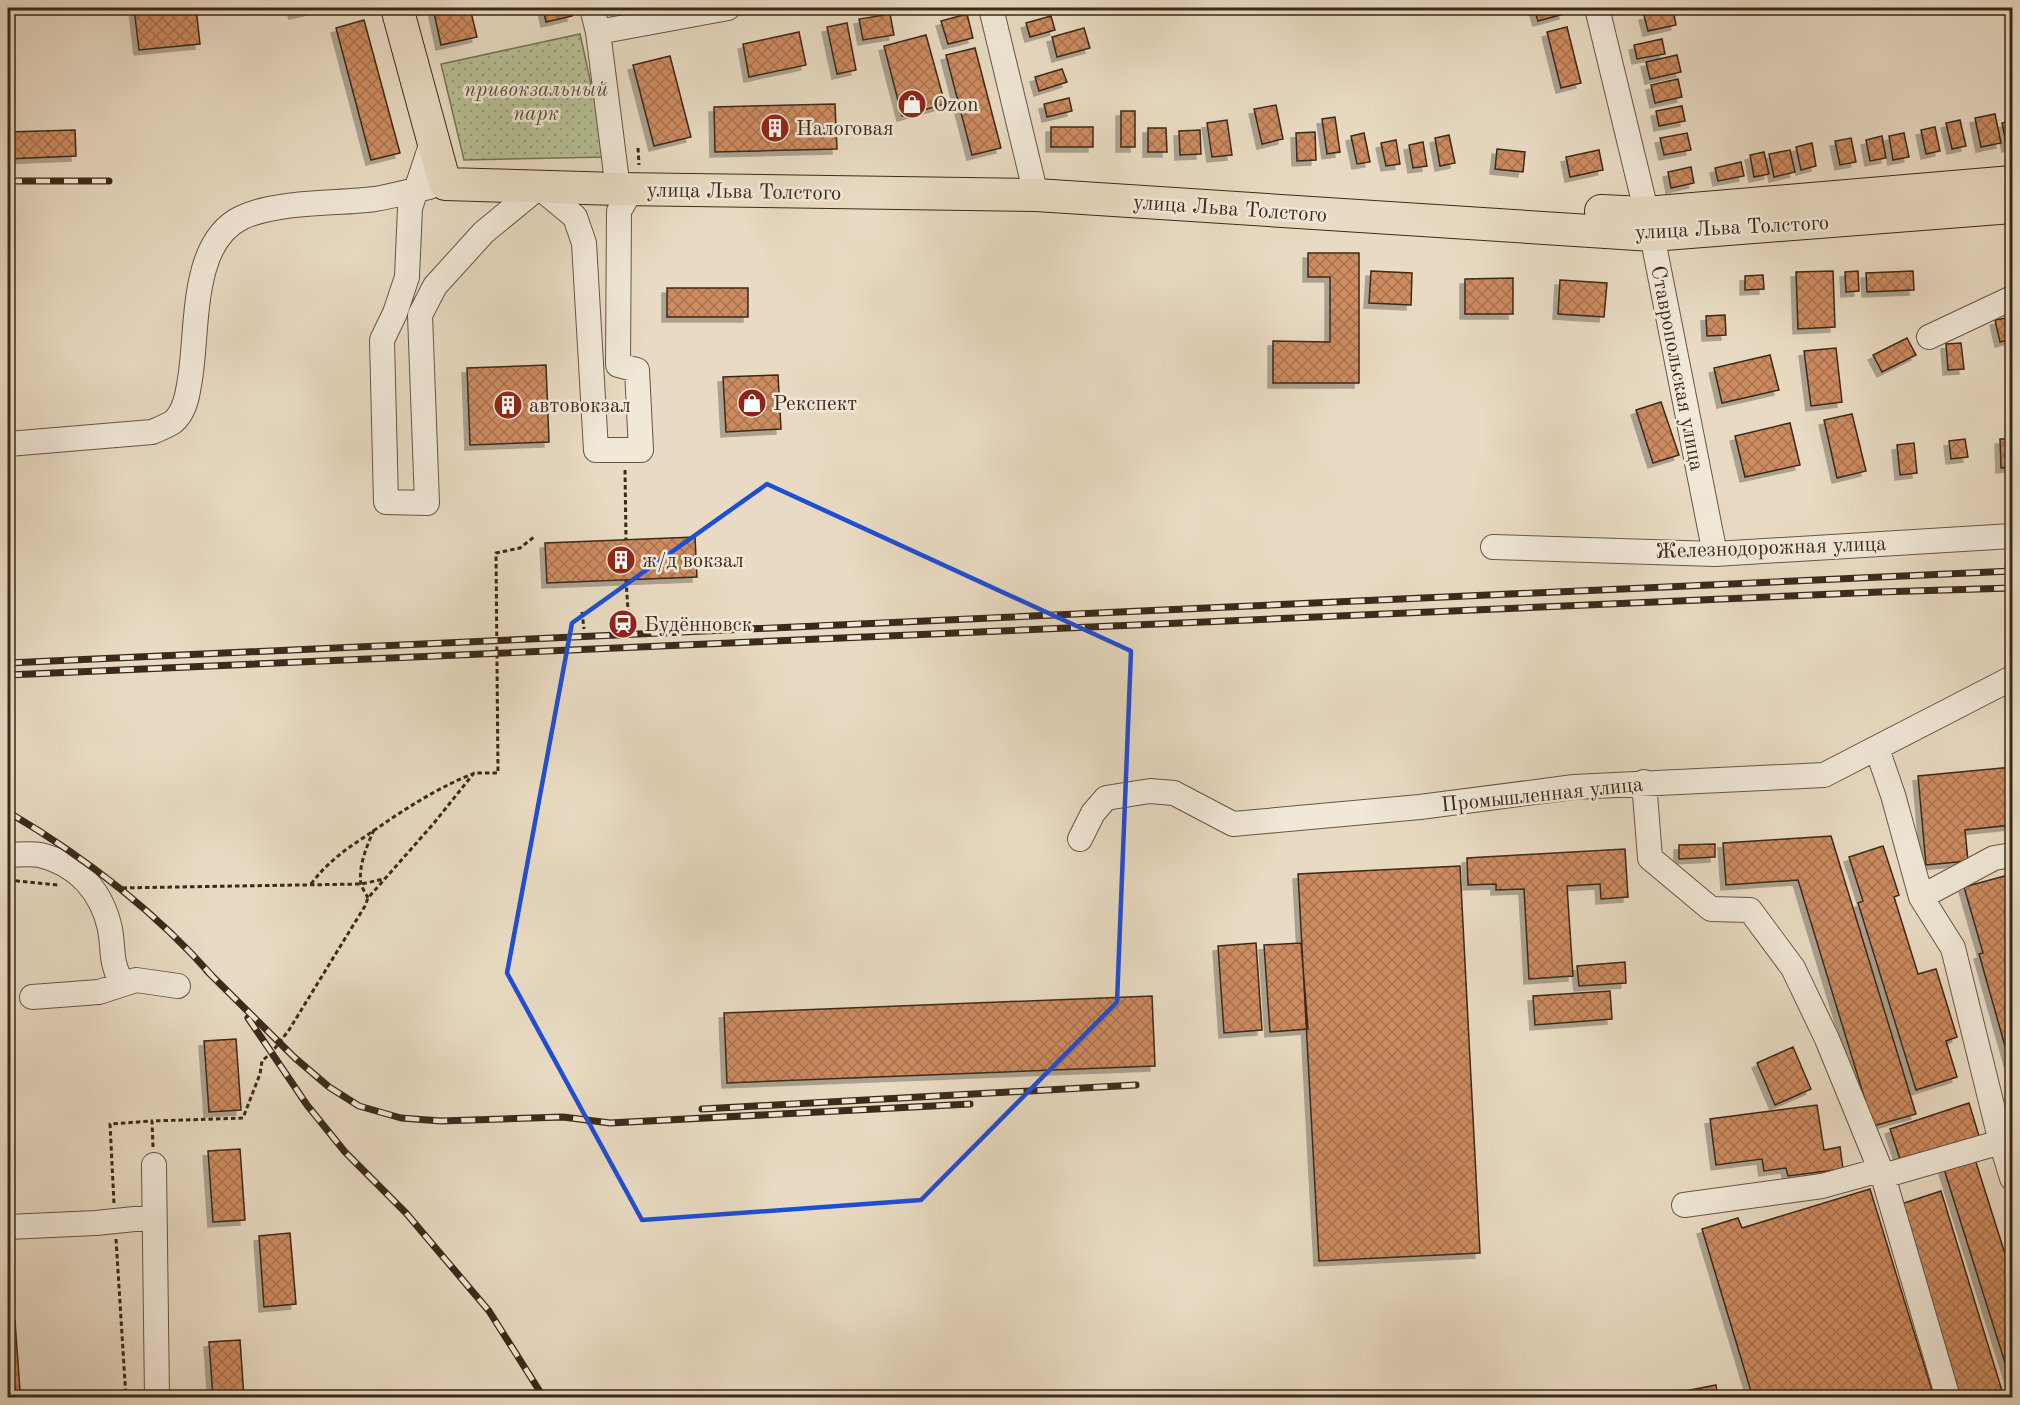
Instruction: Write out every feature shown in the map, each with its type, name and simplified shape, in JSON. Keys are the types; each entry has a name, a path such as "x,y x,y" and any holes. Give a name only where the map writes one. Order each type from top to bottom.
{"main road":[{"path":"397,8 433,140 430,187"},
{"name":"улица Льва Толстого","path":"1649,224 2013,182"},
{"name":"улица Льва Толстого","path":"430,187 1035,192 1649,224 2013,207"}],"street":[{"path":"430,187 410,207 407,277 395,313 382,340 386,502 427,503 420,315 435,286 484,232 539,187 575,217 584,243 596,450 641,450 638,370 618,365 619,211 625,189 592,8"},
{"path":"598,32 728,8"},
{"path":"991,8 1035,192"},
{"name":"Ставропольская улица","path":"1597,8 1649,224 1715,554"},
{"path":"8,444 152,432 173,422 185,404 191,375 202,274 207,256 224,230 240,218 264,210 375,199 430,187"},
{"path":"1929,337 2013,298"},
{"name":"Железнодорожная улица","path":"1493,546 1715,554 2013,537"},
{"name":"Промышленная улица","path":"1080,839 1093,813 1106,798 1150,791 1174,793 1233,824 1409,808 1574,787 1824,775 2013,678"},
{"path":"1877,749 1893,795 1921,897 1953,948 2001,1142 2013,1178"},
{"path":"1644,782 1650,858 1711,909 1750,909 1793,968 1827,1038 1881,1173 1948,1398"},
{"path":"8,855 39,855 57,861 72,868 94,889 107,917 114,969 122,983"},
{"path":"1921,897 1994,858 2013,855"},
{"path":"32,998 99,992 136,980 178,986"},
{"path":"1684,1205 1822,1186 2001,1142"},
{"path":"154,1165 157,1398"},
{"path":"8,1227 96,1223 154,1217"}],"path":[{"path":"624,450 626,540"},
{"path":"311,884 336,856 426,796 474,773 498,773 496,553 520,548 534,537"},
{"path":"626,580 628,610"},
{"path":"582,612 584,629"},
{"path":"154,1165 152,1121 243,1118 260,1074 262,1061 289,1030 368,898 474,773"},
{"path":"368,898 362,884 367,846 375,829"},
{"path":"94,889 362,884 386,878"},
{"path":"8,880 58,885"}],"highlighted area":[{"path":"767,484 1131,651 1117,1002 921,1200 642,1220 507,973 572,623"}],"green space":[{"name":"привокзальный парк","path":"580,34 607,157 464,160 441,64"}],"building":[{"path":"134,8 196,8 200,44 139,50"},
{"path":"292,8 320,8 294,14"},
{"path":"433,8 470,8 477,37 441,45"},
{"path":"543,8 570,8 572,16 546,22"},
{"path":"1534,8 1563,8 1564,14 1538,21"},
{"path":"1673,9 1676,25 1648,31 1644,15"},
{"path":"890,14 894,35 863,40 859,19"},
{"path":"967,14 973,38 948,44 941,21"},
{"path":"1051,16 1055,30 1030,37 1026,23"},
{"path":"364,20 400,153 371,160 336,28"},
{"path":"847,23 856,70 837,74 827,27"},
{"path":"1567,27 1581,83 1561,88 1547,32"},
{"path":"1084,28 1090,48 1057,57 1052,37"},
{"path":"799,32 806,65 749,77 743,44"},
{"path":"926,35 945,104 902,116 884,46"},
{"path":"1662,39 1665,54 1637,59 1634,45"},
{"path":"975,48 1001,148 972,155 946,55"},
{"path":"1677,55 1681,72 1650,79 1646,62"},
{"path":"670,56 691,137 654,146 633,65"},
{"path":"1062,69 1067,82 1039,91 1035,77"},
{"path":"1678,79 1682,97 1655,103 1651,85"},
{"path":"1069,98 1072,111 1047,117 1044,104"},
{"name":"Налоговая","path":"835,104 837,149 715,152 714,107"},
{"path":"1276,105 1283,139 1262,144 1254,109"},
{"path":"1682,106 1685,121 1659,126 1656,111"},
{"path":"1121,111 1135,111 1135,147 1121,147"},
{"path":"1995,114 2001,143 1981,147 1975,118"},
{"path":"1335,117 1340,152 1327,154 1322,119"},
{"path":"1227,120 1232,155 1212,157 1207,123"},
{"path":"1960,120 1966,146 1952,149 1946,123"},
{"path":"2012,121 2012,145 2007,147 2002,123"},
{"path":"1051,127 1093,127 1093,147 1051,147"},
{"path":"1935,127 1940,151 1926,154 1921,130"},
{"path":"1148,128 1166,128 1167,152 1148,152"},
{"path":"75,130 76,156 8,159 8,132"},
{"path":"1200,130 1201,154 1180,155 1179,131"},
{"path":"1315,132 1316,160 1297,161 1296,133"},
{"path":"1364,133 1370,162 1357,164 1351,136"},
{"path":"1687,133 1691,150 1664,155 1660,138"},
{"path":"1904,133 1909,157 1893,160 1889,136"},
{"path":"1449,135 1455,163 1440,166 1435,138"},
{"path":"1882,136 1886,158 1870,161 1866,140"},
{"path":"1851,138 1856,162 1840,165 1835,141"},
{"path":"1396,140 1400,164 1386,166 1381,143"},
{"path":"1423,142 1427,166 1413,168 1409,145"},
{"path":"1812,143 1816,166 1801,170 1796,147"},
{"path":"1497,149 1525,152 1523,172 1495,169"},
{"path":"1599,150 1603,170 1570,177 1566,157"},
{"path":"1790,150 1795,172 1774,177 1769,154"},
{"path":"1764,152 1769,174 1754,177 1750,155"},
{"path":"1741,162 1744,176 1718,181 1715,168"},
{"path":"1691,167 1694,183 1671,188 1668,172"},
{"path":"1308,253 1359,253 1359,383 1273,383 1273,341 1330,342 1330,277 1308,277"},
{"path":"1371,271 1412,273 1411,305 1369,303"},
{"path":"1833,271 1835,327 1798,329 1796,272"},
{"path":"1858,271 1859,291 1846,292 1845,272"},
{"path":"1913,271 1914,290 1867,292 1866,273"},
{"path":"1763,275 1764,289 1745,290 1745,276"},
{"path":"1513,278 1513,314 1465,314 1465,279"},
{"path":"1560,280 1607,283 1604,317 1558,314"},
{"path":"667,288 748,288 748,317 667,317"},
{"path":"1725,315 1726,335 1707,336 1706,316"},
{"path":"2012,317 2012,339 2000,342 1995,320"},
{"path":"1907,338 1916,355 1882,372 1873,355"},
{"path":"1961,343 1964,369 1948,370 1946,344"},
{"path":"1836,348 1842,402 1811,406 1804,351"},
{"path":"1770,355 1779,390 1722,403 1714,368"},
{"name":"автовокзал","path":"546,365 549,442 470,445 467,368"},
{"name":"Рекспект","path":"778,375 781,429 726,432 723,377"},
{"path":"1661,402 1679,455 1653,463 1636,410"},
{"path":"1852,414 1866,471 1837,478 1824,420"},
{"path":"1790,423 1800,465 1745,477 1735,436"},
{"path":"1965,439 1968,457 1951,459 1949,441"},
{"path":"2000,439 2012,439 2012,467 2001,468"},
{"path":"1914,443 1917,473 1900,475 1897,445"},
{"name":"ж/д вокзал","path":"695,537 697,577 547,583 545,543"},
{"path":"2012,767 2012,825 1965,830 1968,861 1926,865 1918,776"},
{"path":"1831,836 1916,1114 1873,1126 1798,880 1726,885 1723,843"},
{"path":"1715,844 1715,857 1679,859 1679,845"},
{"path":"1883,846 1899,895 1894,897 1918,974 1936,969 1957,1037 1946,1041 1957,1077 1916,1090 1858,903 1863,901 1849,857"},
{"path":"1625,849 1628,897 1601,899 1600,884 1567,886 1573,976 1529,979 1524,889 1496,890 1496,884 1468,885 1467,858"},
{"path":"1460,866 1480,1253 1319,1261 1298,874"},
{"path":"2012,874 2012,1071 1979,954 1983,953 1964,887"},
{"path":"1256,943 1262,1030 1224,1033 1218,946"},
{"path":"1301,943 1308,1029 1270,1032 1264,945"},
{"path":"1625,962 1626,983 1579,986 1577,966"},
{"path":"1610,991 1612,1019 1535,1025 1533,996"},
{"path":"1152,996 1155,1066 727,1083 724,1013"},
{"path":"236,1039 241,1110 209,1112 204,1041"},
{"path":"1793,1047 1811,1089 1775,1105 1757,1063"},
{"path":"1969,1103 1979,1136 1901,1162 1890,1129"},
{"path":"1817,1105 1824,1150 1840,1147 1843,1169 1788,1176 1786,1168 1764,1171 1762,1159 1716,1165 1710,1119"},
{"path":"240,1149 245,1220 213,1222 208,1151"},
{"path":"1974,1156 2012,1276 2012,1385 1943,1166"},
{"path":"1870,1189 1934,1397 1895,1398 1894,1395 1886,1398 1753,1398 1702,1229 1738,1218 1742,1228"},
{"path":"1941,1191 2003,1394 1992,1398 1957,1398 1898,1205"},
{"path":"290,1233 296,1304 264,1307 259,1236"},
{"path":"8,1321 15,1321 20,1391 8,1392"},
{"path":"240,1340 244,1398 213,1398 209,1342"},
{"path":"1716,1385 1718,1398 1650,1398"}],"railway":[{"path":"8,181 109,181"},
{"path":"8,663 2012,571"},
{"path":"8,675 2012,588"},
{"path":"8,812 64,847 117,886 167,930 213,977"},
{"path":"207,971 295,1058 329,1087 359,1106 401,1118 441,1121 563,1117 610,1123 970,1104"},
{"path":"248,1018 307,1105 345,1152 406,1213 489,1311 544,1398"},
{"path":"702,1109 1136,1085"}],"place":[{"name":"Ozon","path":"912,104"},
{"name":"Налоговая","path":"775,128"},
{"name":"Рекспект","path":"752,403"},
{"name":"автовокзал","path":"508,405"},
{"name":"ж/д вокзал","path":"621,560"},
{"name":"Будённовск","path":"623,624"}]}
